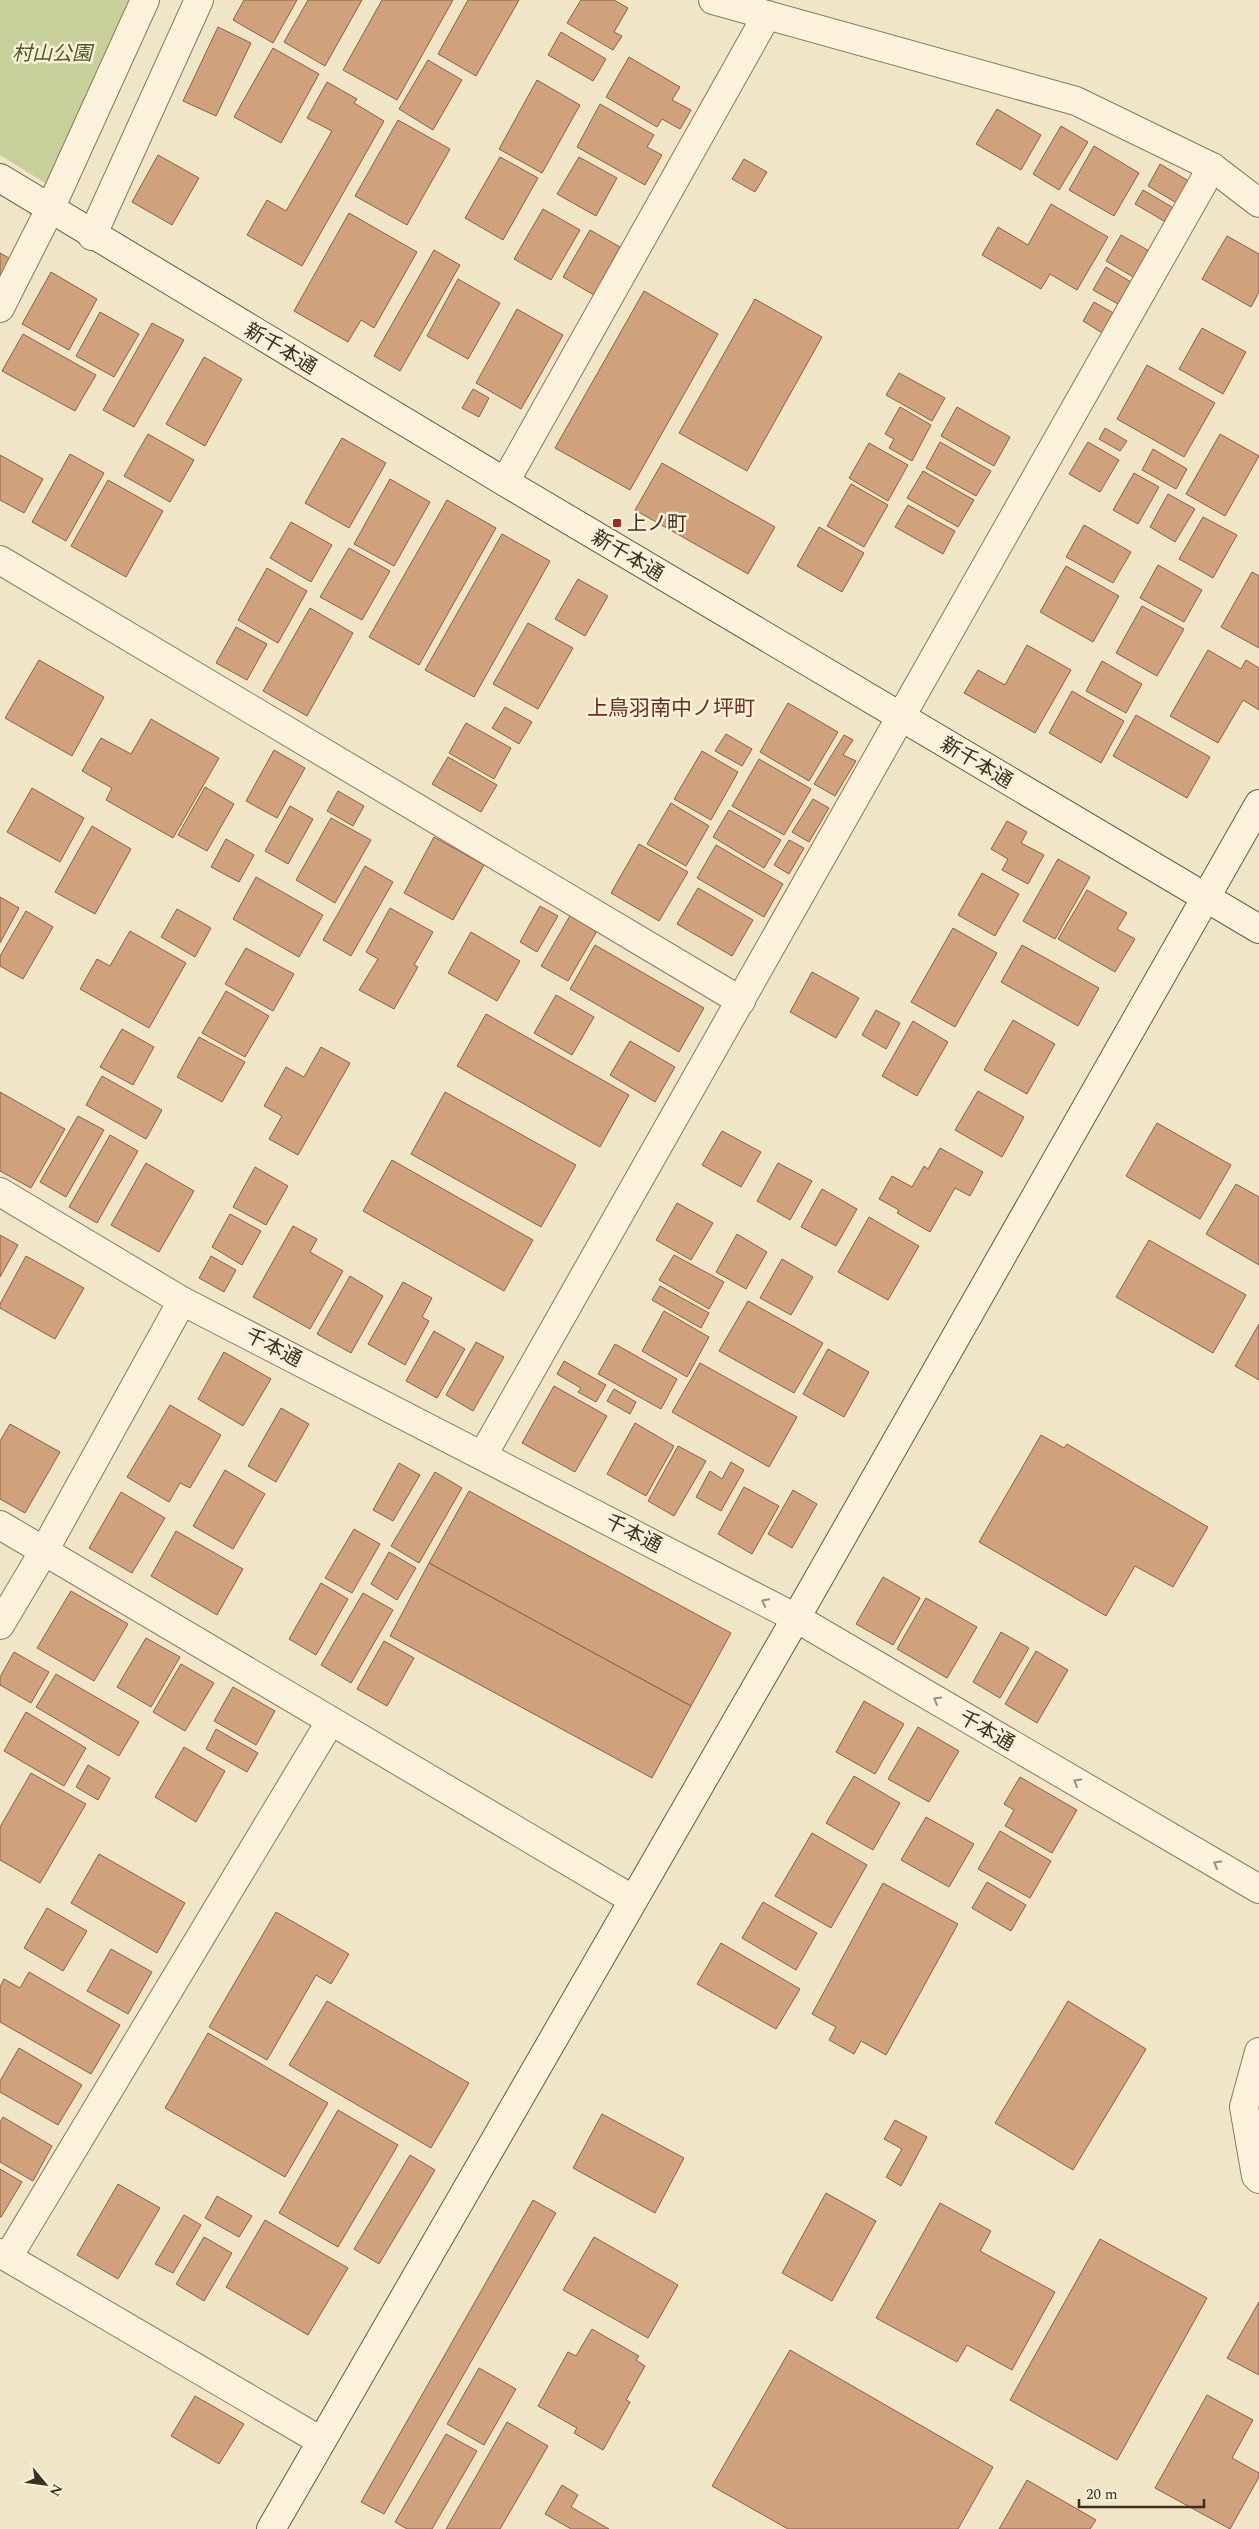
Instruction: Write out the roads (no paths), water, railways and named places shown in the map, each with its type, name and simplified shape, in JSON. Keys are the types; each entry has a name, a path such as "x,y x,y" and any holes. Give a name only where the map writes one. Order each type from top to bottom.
{"street":[{"path":"0,308 50,209 145,0"},
{"path":"92,236 199,0"},
{"path":"713,0 1076,101 1212,167 1259,203"},
{"path":"505,482 767,15"},
{"path":"483,1455 902,718 1212,167"},
{"name":"新千本通","path":"0,178 92,236 1259,929"},
{"path":"0,560 741,1001"},
{"path":"271,2529 632,1899 796,1618 1259,804"},
{"name":"千本通","path":"0,1192 182,1301 796,1618 1259,1889"},
{"path":"0,1624 44,1551 182,1301"},
{"path":"0,1525 632,1899"},
{"path":"321,2442 4,2255 330,1722"},
{"path":"1259,2052 1244,2107 1256,2176 1259,2179"}],"place":[{"name":"上ノ町","path":"617,523"}],"district":[{"name":"上鳥羽南中ノ坪町","path":"671,708"}],"park label":[{"name":"村山公園","path":"52,53"}]}
